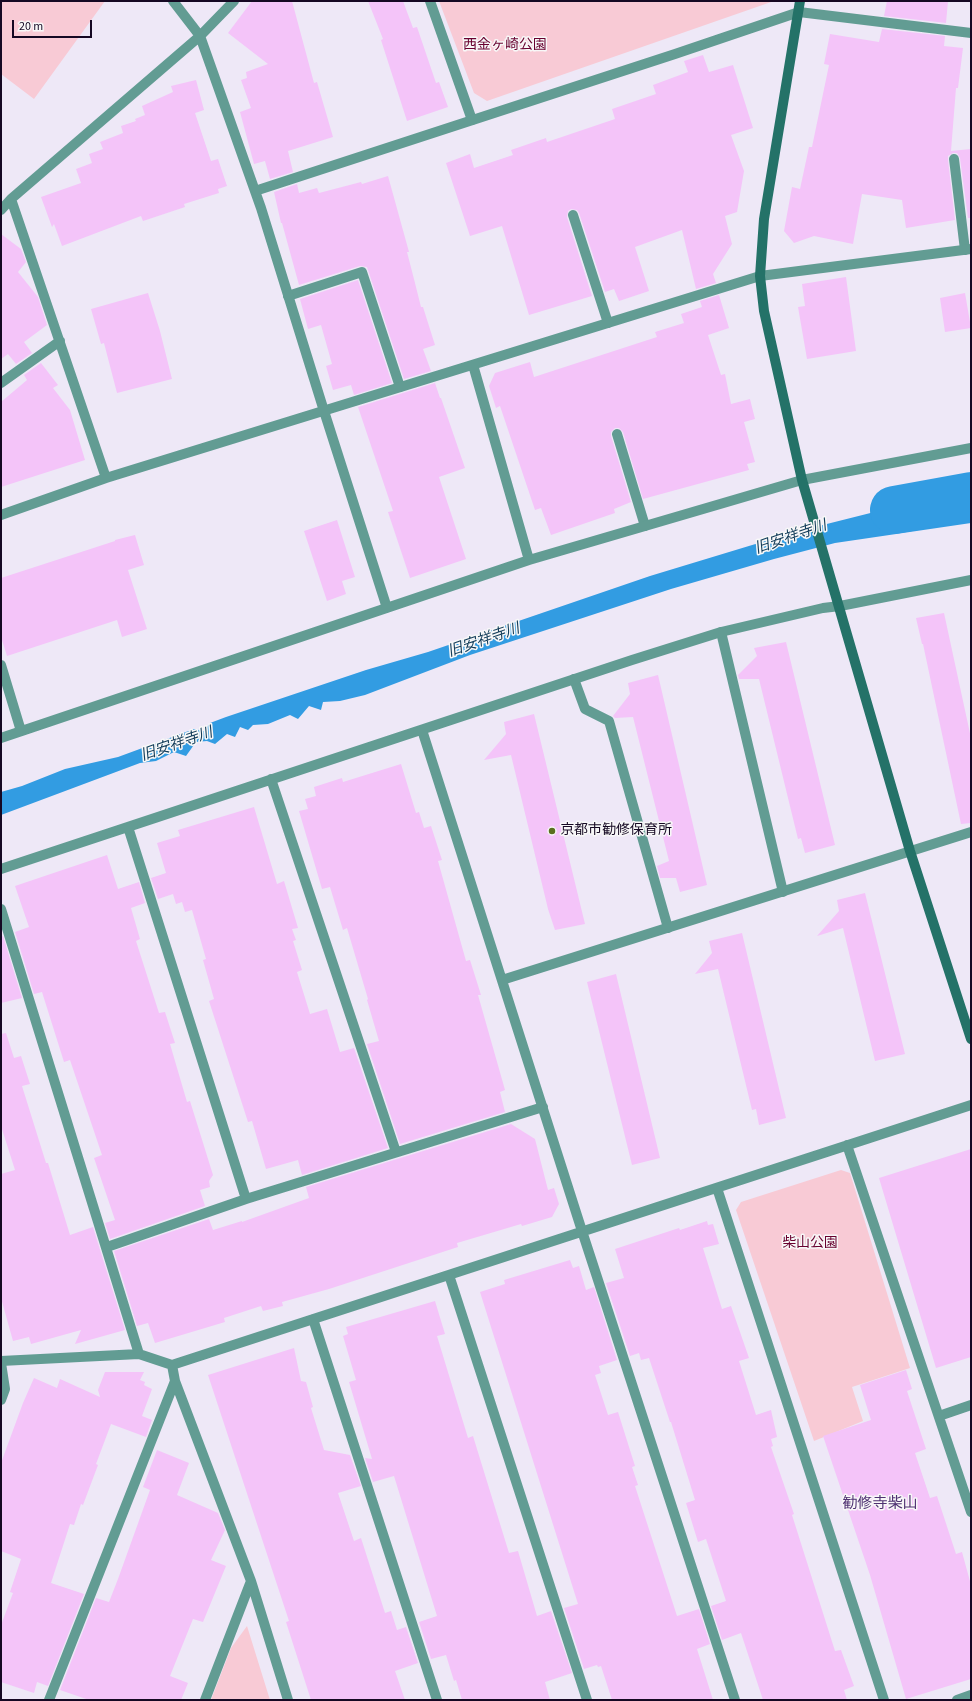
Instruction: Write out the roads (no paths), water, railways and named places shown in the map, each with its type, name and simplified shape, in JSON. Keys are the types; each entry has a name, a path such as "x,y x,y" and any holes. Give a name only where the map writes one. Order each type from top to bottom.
{"street":[{"path":"173,1 200,36 255,191 387,608"},
{"path":"1,210 12,198 200,36 234,1"},
{"path":"430,1 472,120"},
{"path":"800,1 764,219 760,276 764,310 802,480 840,606 910,851 971,1039"},
{"path":"255,191 798,12 971,33"},
{"path":"1,515 106,478 760,276 968,249 954,159"},
{"path":"12,198 106,478"},
{"path":"573,215 608,323"},
{"path":"288,296 362,272 400,387"},
{"path":"1,383 60,341"},
{"path":"472,365 529,560"},
{"path":"617,434 646,526"},
{"path":"1,738 529,560 802,480 971,448"},
{"path":"1,869 574,679 721,632 823,608 971,580"},
{"path":"721,632 783,892"},
{"path":"1,666 22,731"},
{"path":"574,679 585,709 609,721 668,928"},
{"path":"422,730 582,1231 735,1700"},
{"path":"271,779 396,1152"},
{"path":"128,827 246,1199"},
{"path":"502,980 971,832"},
{"path":"1,909 139,1354"},
{"path":"1,1400 5,1389 1,1362 139,1354 172,1365 971,1105"},
{"path":"107,1247 246,1199 543,1107"},
{"path":"847,1145 971,1512"},
{"path":"717,1188 884,1700"},
{"path":"448,1275 587,1700"},
{"path":"313,1319 437,1700"},
{"path":"172,1365 175,1381 251,1581 288,1700"},
{"path":"49,1700 175,1381"},
{"path":"939,1416 971,1405"},
{"path":"205,1700 251,1581"},
{"path":"957,1700 971,1695"}],"water":[{"path":"934,497 971,499 971,523 835,543 671,589 470,655 365,695 340,701 323,702 321,710 309,706 298,719 290,715 268,724 253,725 248,730 240,727 235,737 227,734 215,744 207,741 196,742 186,756 174,752 156,761 140,763 1,815 1,792 22,786 65,769 118,757 194,729 204,731 210,723 226,717 366,670 428,652 650,576 795,532"}],"waterway":[{"name":"旧安祥寺川","path":"894,510 971,496"}],"place":[{"name":"京都市勧修保育所","path":"552,831"}],"district":[{"name":"勧修寺柴山","path":"880,1505"}],"park label":[{"name":"西金ヶ崎公園","path":"505,46"},
{"name":"柴山公園","path":"810,1244"}]}
